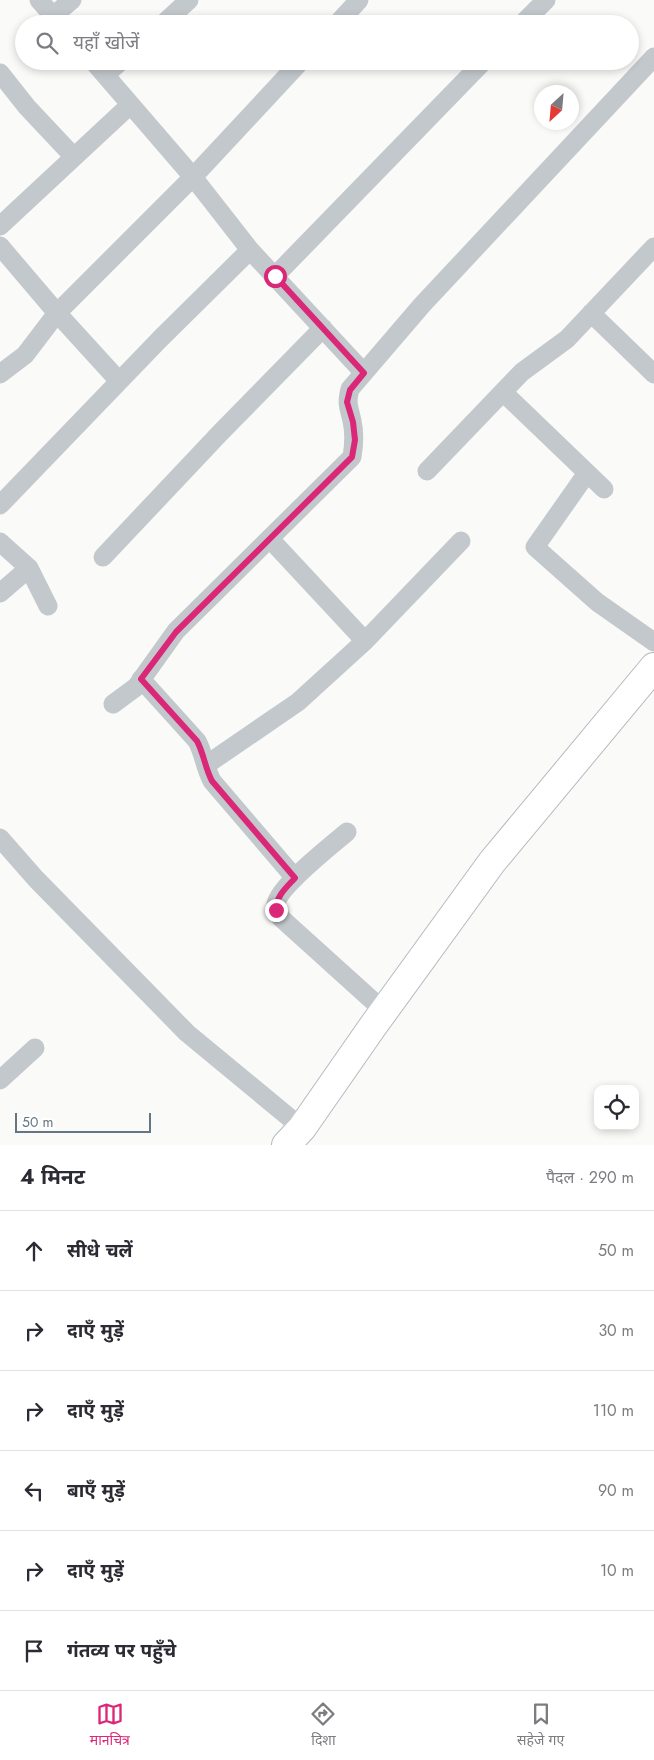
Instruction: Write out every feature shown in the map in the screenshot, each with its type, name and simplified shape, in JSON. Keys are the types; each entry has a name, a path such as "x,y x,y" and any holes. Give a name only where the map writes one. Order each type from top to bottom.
{"street":[{"path":"40,0 52,15"},
{"path":"60,15 72,0"},
{"path":"173,15 189,0"},
{"path":"345,15 359,0"},
{"path":"531,15 546,0"},
{"path":"113,704 136,687 176,632 352,457 355,440 353,422 347,402 350,390 422,305 654,57"},
{"path":"101,70 193,177 250,250 364,373"},
{"path":"0,374 25,355 57,313 193,177 293,70"},
{"path":"275,276 475,70"},
{"path":"0,73 27,108 74,157"},
{"path":"0,226 130,105"},
{"path":"0,246 57,313 120,381"},
{"path":"427,471 522,372 566,339 654,247"},
{"path":"4,492 120,381 250,250"},
{"path":"592,313 654,374"},
{"path":"103,557 221,432 323,328"},
{"path":"503,392 604,489"},
{"path":"587,473 535,547 597,602 654,642"},
{"path":"270,539 365,641"},
{"path":"206,765 298,702 365,641 461,540"},
{"path":"0,542 29,568 48,606"},
{"path":"0,593 29,568"},
{"path":"3,848 36,879 187,1033 294,1136 492,862 654,667"},
{"path":"141,679 197,741 202,750 212,781 295,878"},
{"path":"347,832 295,878 280,895 276,903 276,910 282,918 384,1011"},
{"path":"0,1080 35,1048"}],"route":[{"path":"275,276 364,373 350,390 347,402 353,422 355,440 352,457 176,632 141,679 197,741 202,750 212,781 295,878 280,895 276,903 276,910"}]}
